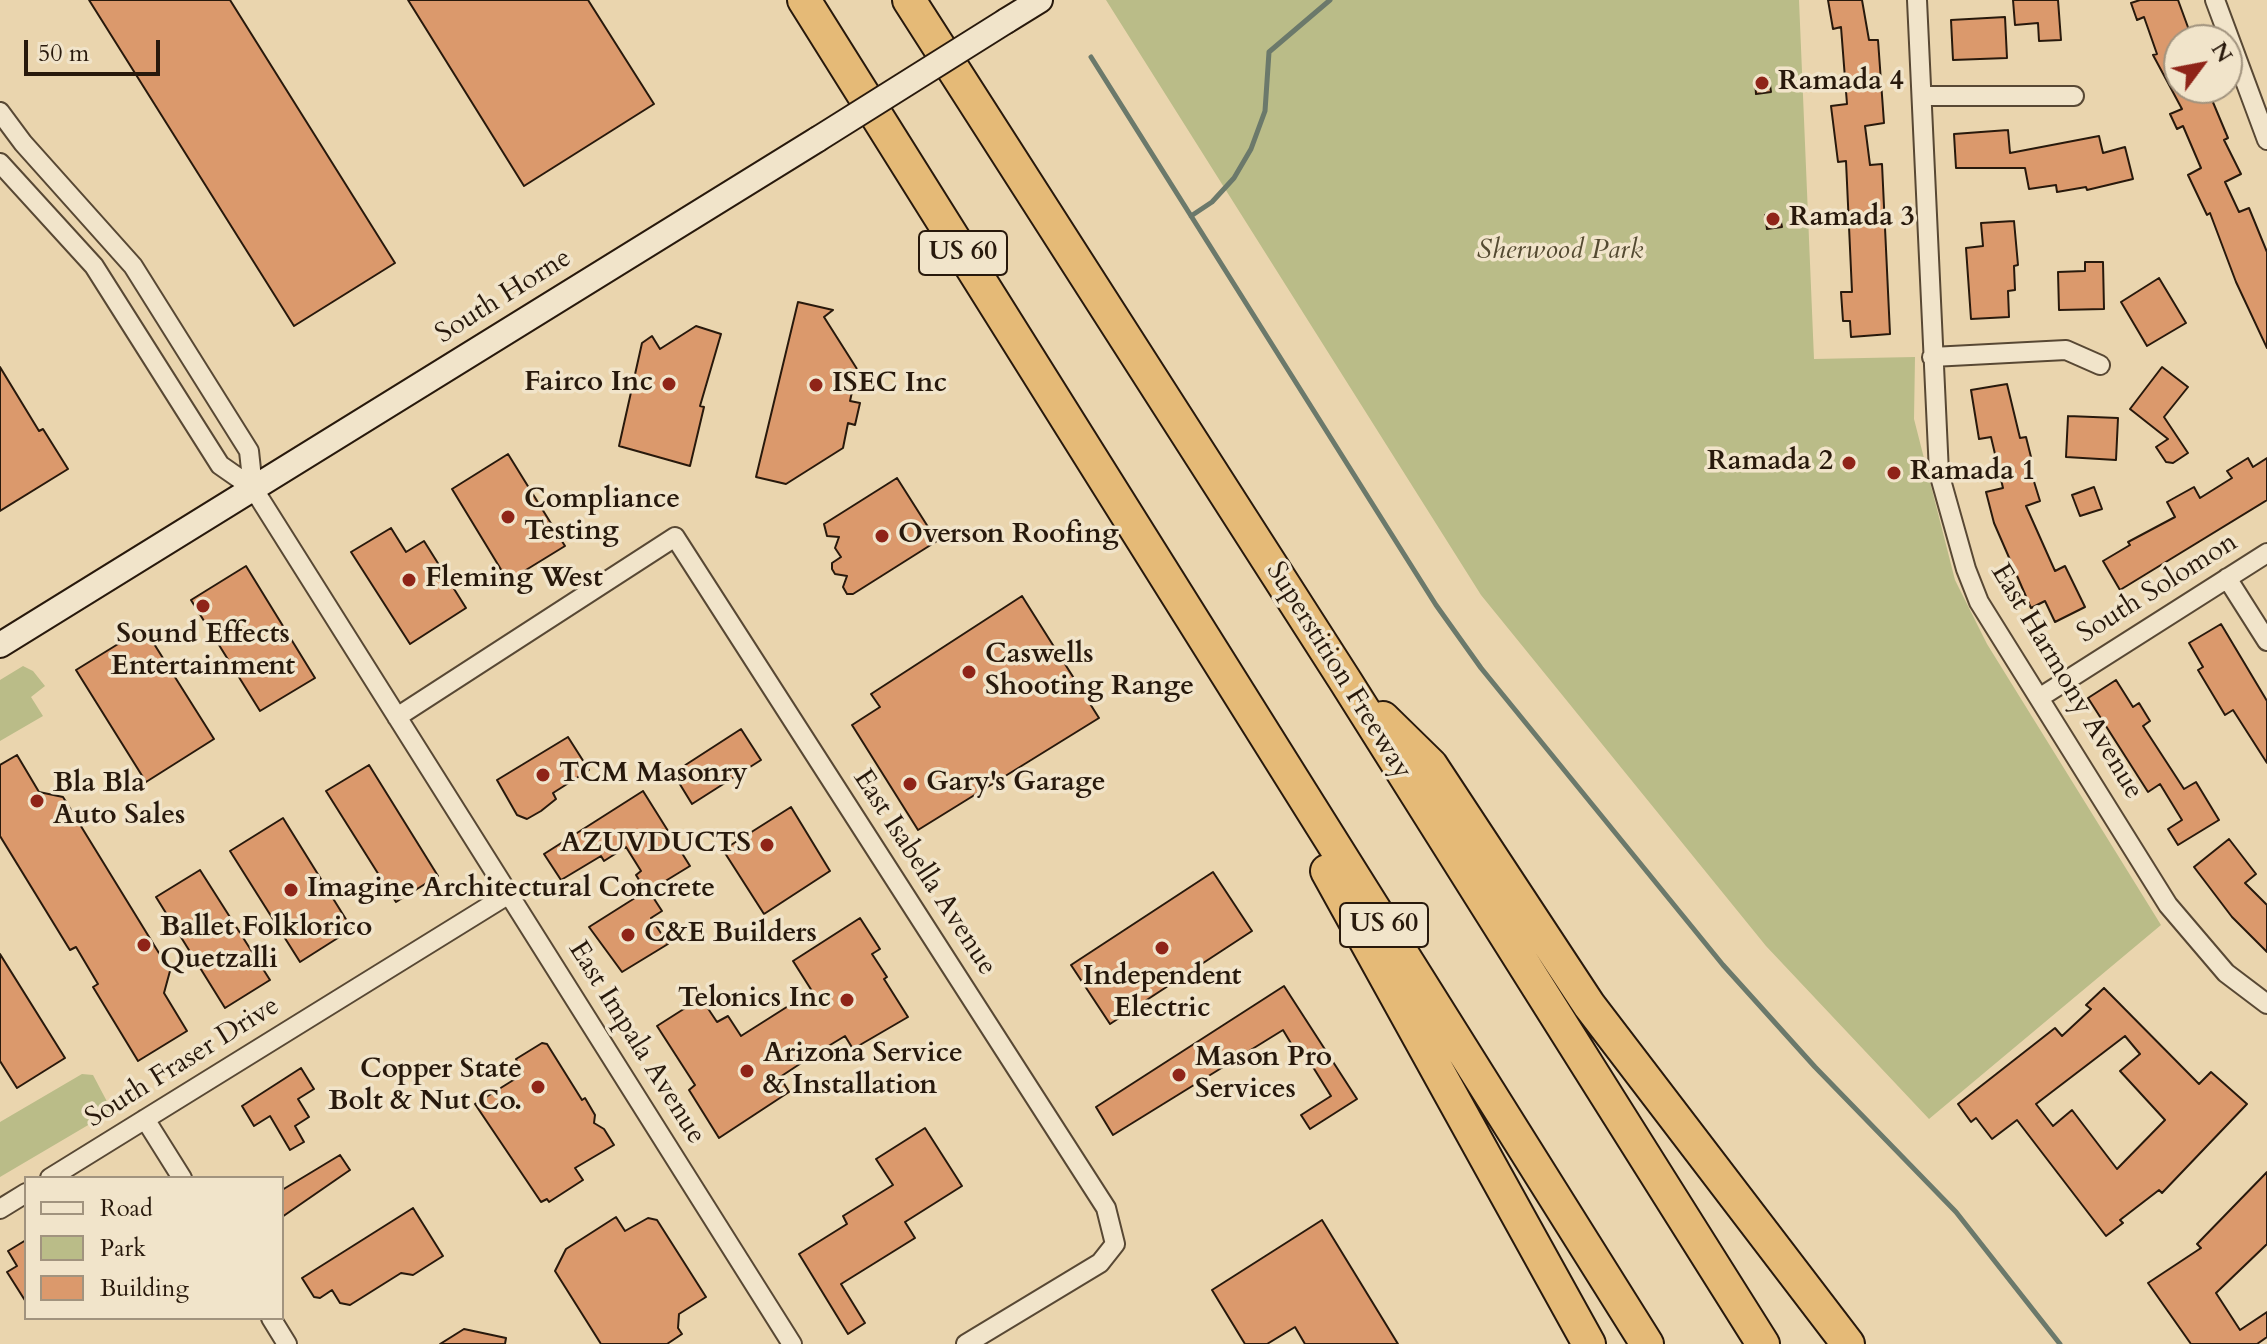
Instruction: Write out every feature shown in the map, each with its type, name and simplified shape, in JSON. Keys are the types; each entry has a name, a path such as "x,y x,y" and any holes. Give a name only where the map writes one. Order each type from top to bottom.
{"highway":[{"name":"US 60","path":"804,0 1647,1344"},
{"name":"Superstition Freeway","path":"909,0 1346,682 1763,1344"},
{"path":"1122,506 1589,1344"},
{"path":"1346,682 1431,765 1589,1005 1848,1344"}],"street":[{"name":"South Horne","path":"0,645 1040,0"},
{"name":"East Harmony Avenue","path":"1917,0 1939,473 1966,569 1979,602 2168,905 2226,973 2267,1004"},
{"path":"2215,0 2267,140"},
{"path":"1922,96 2074,96"},
{"path":"0,112 23,143 133,266 249,451 253,488"},
{"path":"0,163 97,271 220,465 253,488"},
{"path":"1932,357 2066,350 2100,365"},
{"name":"East Impala Avenue","path":"253,488 792,1344"},
{"name":"East Isabella Avenue","path":"397,717 675,537 1106,1208 1115,1244 1100,1263 966,1344"},
{"name":"South Solomon","path":"2039,698 2267,553"},
{"path":"2227,578 2267,641"},
{"name":"South Fraser Drive","path":"53,1176 509,894"},
{"path":"145,1119 181,1176"},
{"path":"0,1209 24,1194"},
{"path":"272,1320 287,1344"}],"green space":[{"name":"Sherwood Park","path":"1106,0 1799,0 1814,359 1915,357 1914,419 1955,580 1987,644 2161,925 1929,1119 1766,946 1481,595"},
{"path":"23,666 33,671 45,686 31,697 43,716 0,741 0,680"},
{"path":"82,1074 93,1075 112,1111 0,1177 0,1122"}],"building":[{"path":"89,0 230,0 395,263 294,326"},
{"path":"408,0 588,0 654,104 524,186"},
{"path":"1828,0 1862,0 1869,40 1878,40 1884,123 1865,126 1870,165 1882,164 1890,334 1851,337 1850,321 1843,321 1841,292 1852,292 1846,161 1838,162 1831,106 1847,104 1841,27 1833,29"},
{"path":"2013,0 2058,0 2061,40 2039,41 2038,23 2015,25"},
{"path":"2140,0 2178,0 2187,24 2163,24 2163,74 2153,55 2157,54 2144,17 2137,20 2131,3"},
{"path":"2005,17 2007,58 1953,60 1951,20"},
{"name":"Ramada 4","path":"1769,78 1771,92 1756,94 1755,80"},
{"path":"2179,104 2214,104 2228,138 2224,140 2241,174 2225,182 2239,212 2249,208 2267,252 2267,348 2236,282 2210,213 2207,215 2188,175 2201,168 2183,126 2177,129 2170,114 2182,109"},
{"path":"2008,130 2010,153 2099,136 2103,153 2125,147 2133,179 2087,190 2086,187 2057,192 2056,185 2029,189 2025,168 1956,168 1954,134"},
{"name":"Ramada 3","path":"1779,213 1782,227 1767,229 1765,215"},
{"path":"2014,221 2018,265 2014,266 2015,290 2008,291 2009,317 1971,319 1966,248 1983,246 1981,223"},
{"path":"2085,262 2103,262 2104,309 2059,310 2058,272 2085,271"},
{"path":"2159,278 2186,323 2147,346 2121,302"},
{"name":"ISEC Inc","path":"798,302 833,310 824,317 857,369 850,401 860,403 855,425 848,423 843,448 786,484 756,477"},
{"name":"Fairco Inc","path":"696,326 721,334 700,406 704,407 690,466 619,446 642,343 652,336 660,349"},
{"path":"0,367 39,431 43,429 68,469 0,511"},
{"path":"2162,367 2188,387 2164,417 2188,453 2173,463 2166,462 2156,447 2168,439 2130,409"},
{"path":"2007,384 2020,438 2026,437 2031,457 2027,459 2040,501 2026,506 2055,571 2065,566 2085,607 2055,622 2045,601 2031,608 1994,523 1986,492 2003,488 1991,437 1979,439 1971,390"},
{"path":"2068,416 2118,418 2116,460 2066,457"},
{"name":"Compliance Testing","path":"508,454 565,546 508,581 452,489"},
{"path":"2248,458 2253,467 2267,458 2267,500 2120,590 2103,561 2130,545 2128,542 2175,517 2167,502 2194,487 2200,498 2232,478 2227,471"},
{"name":"Overson Roofing","path":"897,478 937,541 853,594 847,594 843,587 847,576 835,574 832,569 832,563 841,557 835,548 839,537 827,536 824,524"},
{"path":"2094,487 2102,509 2080,516 2072,495"},
{"name":"Fleming West","path":"391,528 406,552 424,541 466,608 410,644 351,552"},
{"path":"246,566 315,678 260,711 191,600"},
{"path":"1022,596 1099,718 918,830 852,725 880,707 871,694"},
{"path":"2221,624 2267,701 2267,763 2233,710 2225,715 2198,670 2203,667 2189,643"},
{"path":"144,628 214,739 146,782 76,670"},
{"path":"2116,680 2133,707 2139,703 2150,721 2143,726 2184,789 2196,782 2219,820 2178,845 2168,829 2182,820 2160,784 2148,792 2088,698"},
{"path":"741,729 761,760 692,804 673,773"},
{"name":"TCM Masonry","path":"568,737 589,770 553,793 556,799 541,811 527,819 517,815 497,780"},
{"path":"17,755 39,792 63,797 170,971 164,993 187,1031 138,1061 93,987 98,984 76,947 70,950 0,836 0,765"},
{"path":"369,765 438,876 396,902 326,791"},
{"path":"643,791 690,866 649,891 662,911 651,918 668,944 622,972 589,927 646,891 636,875 641,871 626,847 604,861 601,856 561,880 544,854"},
{"path":"791,807 830,871 764,914 723,850"},
{"name":"Imagine Architectural Concrete","path":"283,818 352,929 300,962 230,851"},
{"path":"2229,839 2256,874 2245,883 2267,905 2267,952 2232,917 2194,867"},
{"path":"200,870 270,980 225,1008 156,897"},
{"name":"Independent Electric","path":"1213,872 1252,931 1110,1024 1071,965"},
{"path":"860,918 880,949 872,954 887,977 884,979 908,1017 853,1049 845,1036 812,1056 780,1077 789,1092 719,1138 689,1090 695,1085 657,1026 701,998 717,1022 728,1016 741,1036 812,991 793,961"},
{"path":"0,954 65,1058 17,1088 0,1061"},
{"name":"Mason Pro Services","path":"1284,986 1357,1099 1310,1129 1301,1115 1331,1096 1303,1051 1298,1055 1283,1030 1113,1135 1096,1107"},
{"path":"2104,988 2199,1084 2211,1072 2247,1104 2162,1193 2159,1190 2120,1220 2123,1223 2106,1236 2017,1120 1992,1139 1976,1118 1971,1122 1958,1104 2055,1028 2062,1036 2091,1009 2086,1005","holes":["2125,1036 2140,1054 2120,1071 2165,1120 2117,1169 2072,1110 2053,1126 2036,1104"]},
{"path":"542,1043 547,1044 582,1100 585,1098 595,1115 594,1123 604,1129 614,1145 575,1168 583,1180 549,1202 547,1199 541,1202 475,1104 523,1074 516,1059"},
{"path":"301,1068 314,1089 298,1099 309,1117 295,1126 304,1142 290,1150 270,1116 254,1126 242,1106"},
{"path":"925,1128 962,1186 905,1222 915,1238 841,1284 865,1323 848,1334 799,1254 847,1224 843,1216 893,1185 876,1159"},
{"path":"340,1155 350,1170 284,1216 284,1189"},
{"path":"2267,1172 2267,1244 2216,1293 2240,1330 2267,1312 2267,1337 2257,1344 2191,1344 2148,1283 2201,1248 2197,1244"},
{"path":"413,1208 443,1256 413,1275 401,1273 350,1305 340,1303 332,1290 320,1298 314,1297 302,1278"},
{"path":"616,1217 625,1231 648,1218 657,1220 706,1297 679,1314 678,1328 682,1334 667,1344 601,1344 555,1271 566,1249"},
{"path":"1322,1220 1398,1344 1305,1344 1295,1327 1267,1344 1245,1344 1212,1290"},
{"path":"24,1241 24,1299 7,1272 17,1266 8,1251"},
{"path":"464,1329 506,1338 505,1344 440,1344"}],"waterway":[{"path":"1191,216 1212,202 1234,178 1251,149 1265,111 1269,52 1330,0"},
{"path":"1091,57 1436,605 1481,668 1723,965 1815,1067 1956,1212 2060,1344"}],"place":[{"name":"Ramada 4","path":"1762,83"},
{"name":"Ramada 3","path":"1773,219"},
{"name":"Fairco Inc","path":"669,384"},
{"name":"ISEC Inc","path":"816,385"},
{"name":"Ramada 2","path":"1849,463"},
{"name":"Ramada 1","path":"1894,473"},
{"name":"Compliance Testing","path":"508,517"},
{"name":"Overson Roofing","path":"882,536"},
{"name":"Fleming West","path":"409,580"},
{"name":"Sound Effects Entertainment","path":"203,606"},
{"name":"Caswells Shooting Range","path":"969,672"},
{"name":"TCM Masonry","path":"543,775"},
{"name":"Gary's Garage","path":"910,784"},
{"name":"Bla Bla Auto Sales","path":"37,801"},
{"name":"AZUVDUCTS","path":"767,845"},
{"name":"Imagine Architectural Concrete","path":"291,890"},
{"name":"C&E Builders","path":"628,935"},
{"name":"Ballet Folklorico Quetzalli","path":"144,945"},
{"name":"Independent Electric","path":"1162,948"},
{"name":"Telonics Inc","path":"847,1000"},
{"name":"Arizona Service & Installation","path":"747,1071"},
{"name":"Mason Pro Services","path":"1179,1075"},
{"name":"Copper State Bolt & Nut Co.","path":"538,1087"}]}
